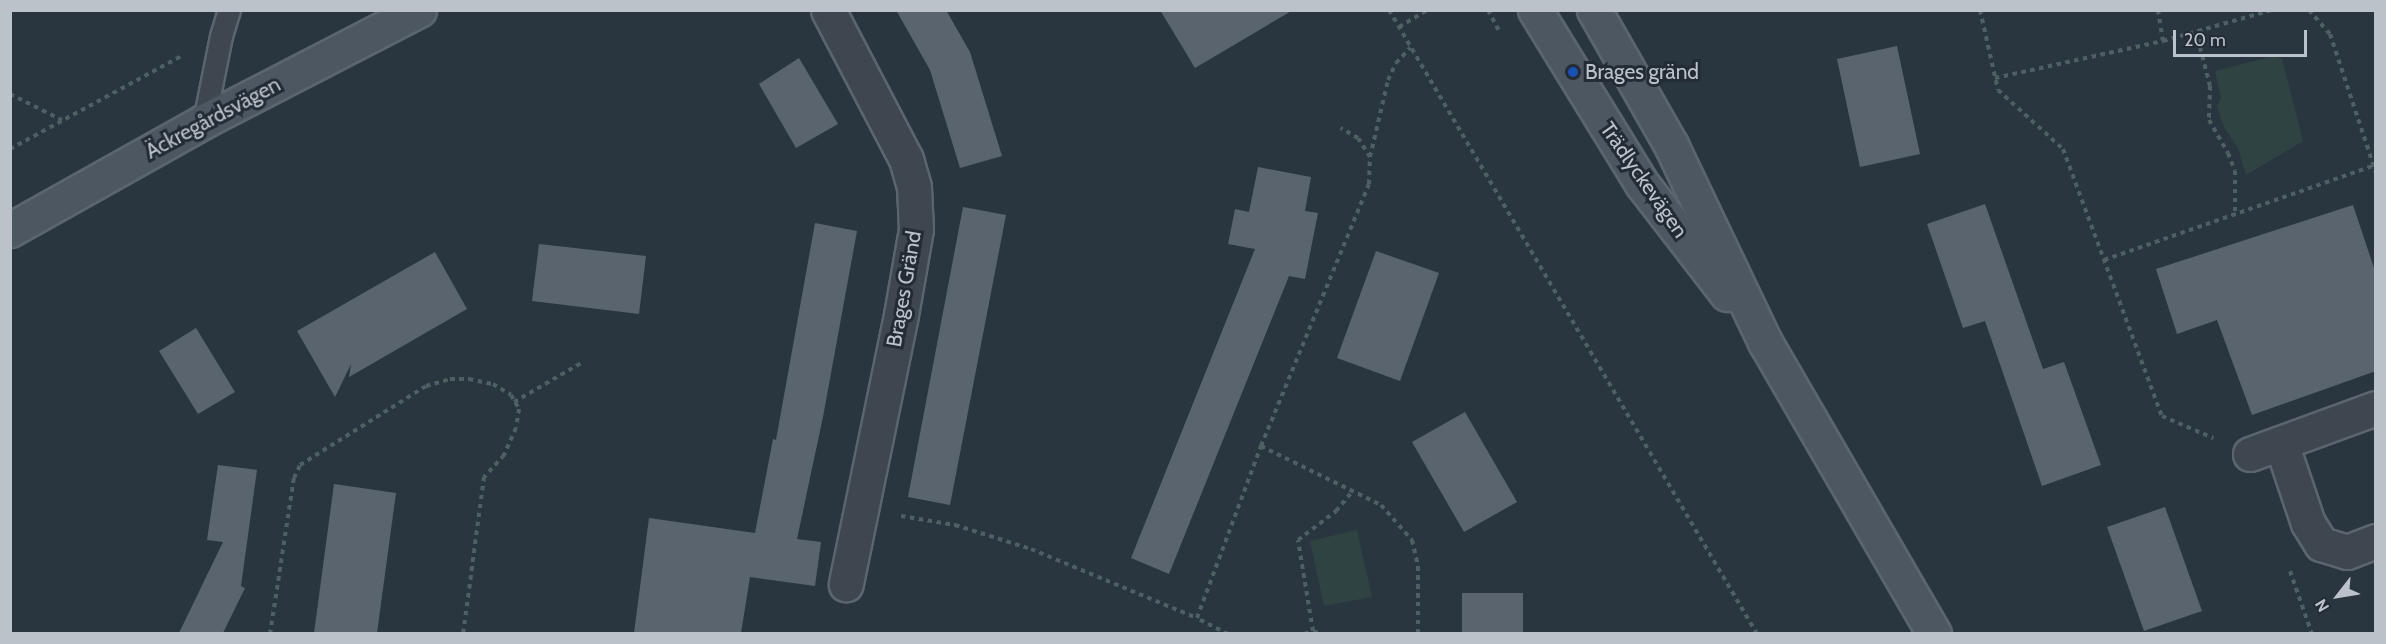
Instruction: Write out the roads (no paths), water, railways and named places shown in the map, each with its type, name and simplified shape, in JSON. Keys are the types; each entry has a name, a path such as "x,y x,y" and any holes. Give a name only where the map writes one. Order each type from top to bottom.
{"street":[{"name":"Äckregårdsvägen","path":"10,230 204,121 419,10"},
{"name":"Brages Gränd","path":"828,10 906,159 914,187 914,239 846,584"},
{"name":"Trädlyckevägen","path":"1535,10 1641,184 1765,342"},
{"name":"Trädlyckevägen","path":"1594,10 1671,145 1765,342 1934,633"},
{"path":"2250,454 2376,408"},
{"path":"2282,442 2308,523 2321,544 2347,552 2376,541"}],"lane":[{"path":"204,121 221,36 229,10"}],"place":[{"name":"Brages gränd","path":"1573,72"}]}
